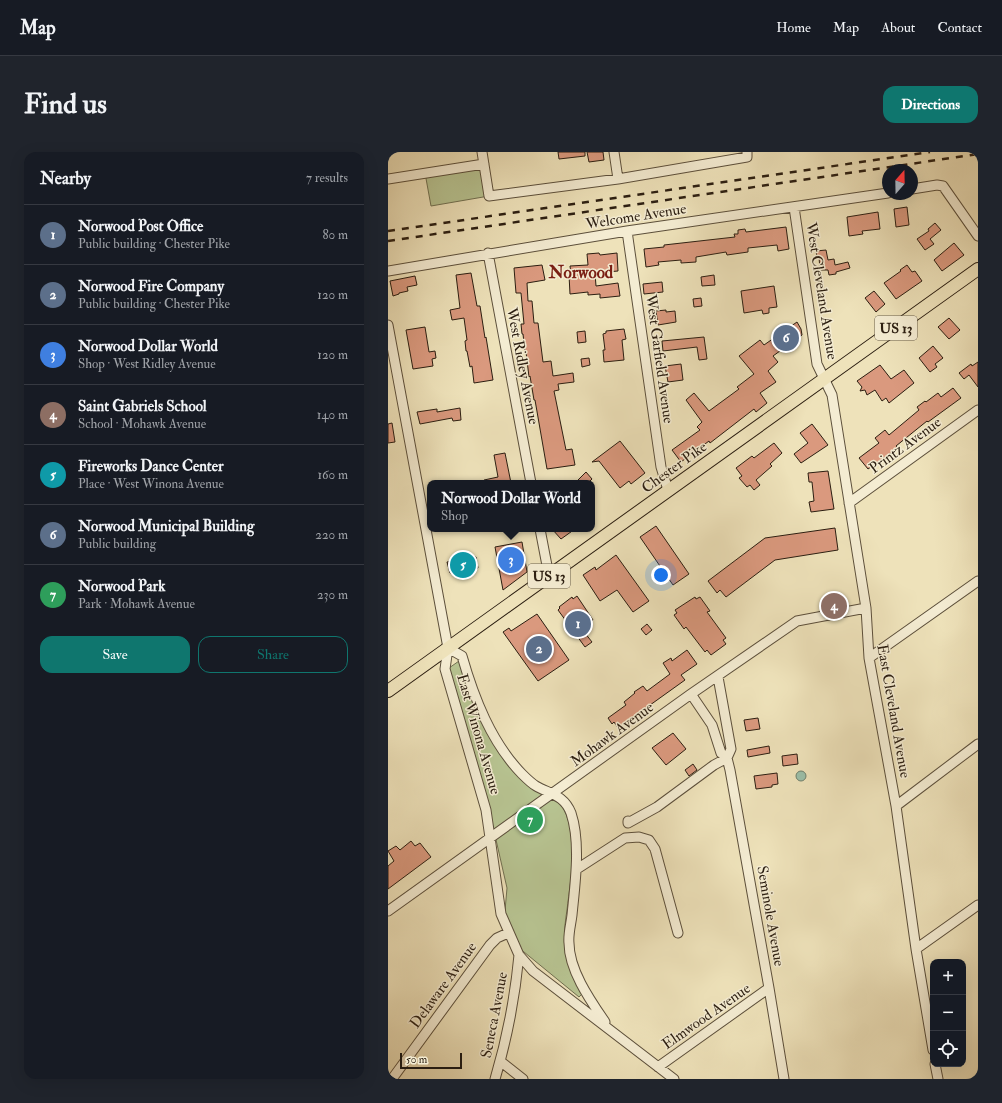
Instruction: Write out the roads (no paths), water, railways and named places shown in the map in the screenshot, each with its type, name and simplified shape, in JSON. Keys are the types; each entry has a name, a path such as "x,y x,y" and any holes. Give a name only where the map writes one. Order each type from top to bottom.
{"main road":[{"name":"Chester Pike","path":"388,691 978,269"}],"street":[{"path":"482,152 489,196 618,179 747,155"},
{"path":"614,152 618,179"},
{"path":"388,179 484,164"},
{"path":"918,188 937,185 943,186 978,236"},
{"name":"Welcome Avenue","path":"388,271 488,253 627,231 882,194"},
{"name":"West Cleveland Avenue","path":"794,207 817,364 825,379"},
{"name":"West Garfield Avenue","path":"627,231 661,467 668,490"},
{"name":"West Ridley Avenue","path":"488,253 530,480"},
{"path":"388,325 448,648"},
{"name":"East Cleveland Avenue","path":"825,379 832,395 848,503 866,608 869,658 896,806 916,950 930,1032"},
{"name":"Printz Avenue","path":"848,503 978,410"},
{"path":"541,532 549,576"},
{"path":"869,658 978,581"},
{"name":"Mohawk Avenue","path":"388,911 691,694 718,677 797,621 866,608"},
{"name":"East Winona Avenue","path":"609,1028 585,991 572,960 569,943 577,869 574,829 571,813 564,801 553,793 536,786 508,758 481,711 462,656 448,648 446,668 482,793 499,904 508,933 519,955 533,971 674,1079"},
{"name":"Seminole Avenue","path":"718,677 731,749 727,758 784,1079"},
{"name":"Seminole Avenue","path":"691,694 712,725 721,753 727,758"},
{"path":"896,806 978,744"},
{"path":"628,821 628,823 657,807 714,765 727,758"},
{"path":"577,869 625,838 639,837 649,840 655,849 678,933"},
{"path":"916,950 978,905"},
{"name":"Delaware Avenue","path":"392,1079 490,945 497,938 508,933"},
{"name":"Seneca Avenue","path":"495,1079 516,988 519,955"},
{"name":"Elmwood Avenue","path":"658,1067 769,988"},
{"path":"500,1061 522,1079"},
{"path":"936,1067 938,1079"}],"railway":[{"path":"388,231 930,152"},
{"path":"388,241 978,154"}],"place":[{"name":"Norwood Municipal Building","path":"786,338"},
{"name":"Norwood Dollar World","path":"511,560"},
{"name":"Fireworks Dance Center","path":"463,565"},
{"name":"Saint Gabriels School","path":"834,606"},
{"name":"Norwood Post Office","path":"578,624"},
{"name":"Norwood Fire Company","path":"539,649"},
{"name":"Norwood Park","path":"530,820"}],"district":[{"name":"Norwood","path":"581,272"}]}
